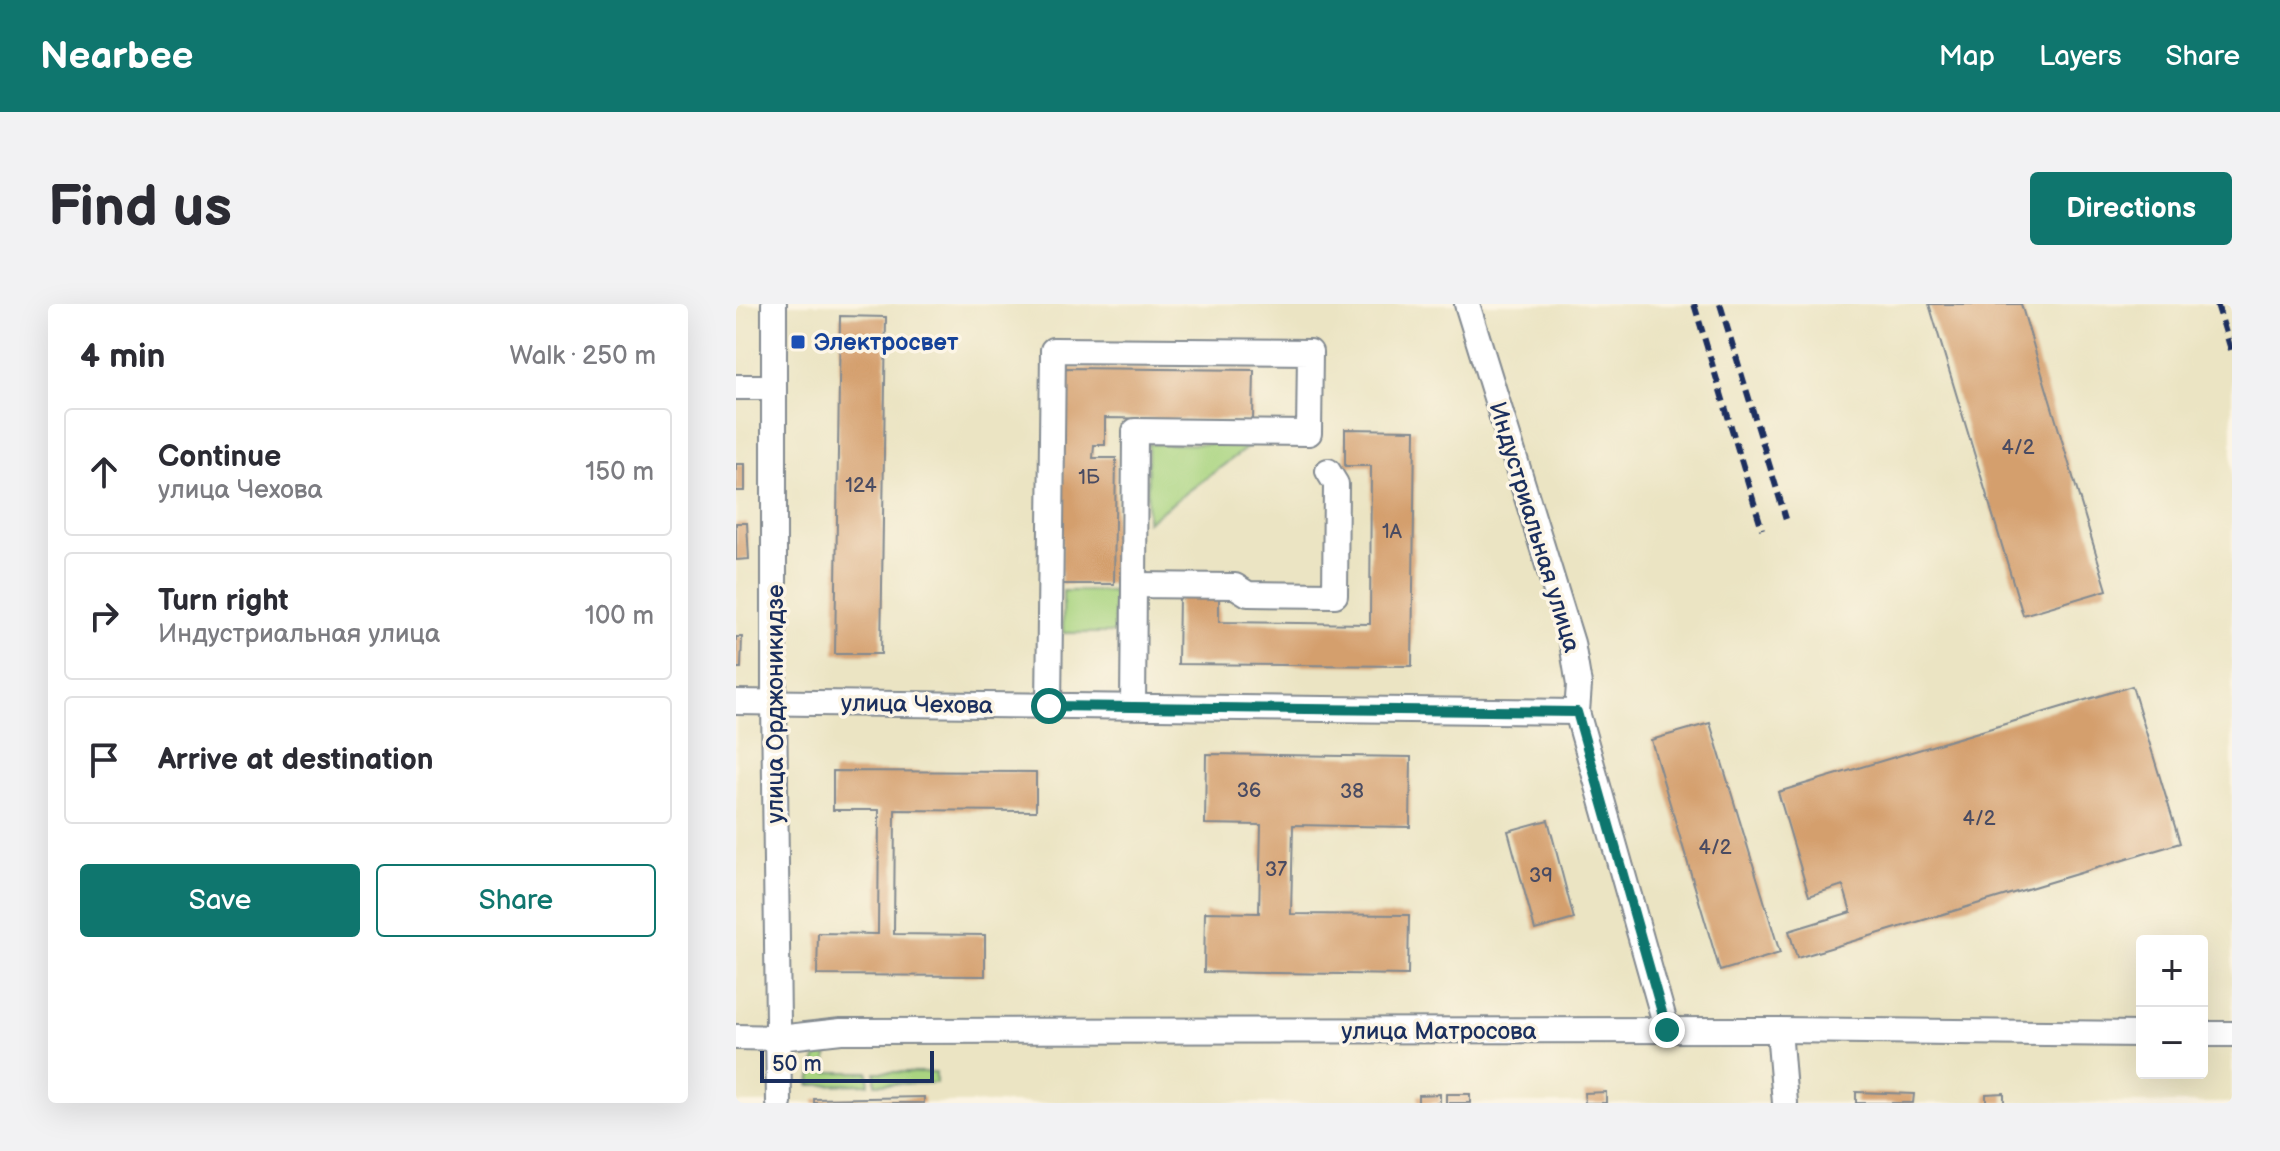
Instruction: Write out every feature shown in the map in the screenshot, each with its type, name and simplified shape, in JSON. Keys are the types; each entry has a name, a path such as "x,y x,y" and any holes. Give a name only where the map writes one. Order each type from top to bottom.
{"street":[{"name":"улица Орджоникидзе","path":"774,304 774,702 779,1103"},
{"name":"Индустриальная улица","path":"1467,304 1572,643 1579,685 1577,712 1667,1030"},
{"path":"1049,706 1053,350 1310,352 1309,433 1135,431 1133,706"},
{"path":"736,387 774,387"},
{"path":"1134,585 1235,586 1248,594 1335,595 1336,484 1328,471"},
{"name":"улица Чехова","path":"736,702 1577,712"},
{"path":"1779,1030 1785,1103"},
{"name":"улица Матросова","path":"736,1037 779,1038 841,1031 1779,1030 2136,1034"},
{"path":"2208,1034 2232,1034"}],"green space":[{"path":"1148,444 1252,444 1147,522"},
{"path":"1063,591 1114,591 1114,633 1063,633"},
{"path":"827,1049 827,1072 868,1072 869,1084 809,1085 818,1051"},
{"path":"875,1072 936,1072 936,1083 875,1084"}],"building":[{"path":"1929,304 2021,304 2107,590 2023,615"},
{"path":"840,316 886,317 881,654 835,654"},
{"path":"1064,368 1254,370 1253,420 1105,418 1105,445 1094,445 1093,458 1116,458 1114,584 1061,584"},
{"path":"1345,429 1415,430 1412,666 1178,664 1179,595 1219,596 1219,622 1370,624 1371,466 1345,466"},
{"path":"736,464 745,464 745,491 736,491"},
{"path":"736,523 747,523 749,559 736,560"},
{"path":"736,637 742,637 741,668 736,668"},
{"path":"2132,686 2180,843 1797,958 1789,931 1851,912 1843,885 1809,896 1778,792"},
{"path":"1710,723 1780,953 1720,971 1651,740"},
{"path":"1206,754 1411,757 1410,827 1293,825 1291,914 1409,915 1408,975 1204,972 1205,912 1259,913 1261,825 1205,824"},
{"path":"833,771 1036,772 1036,811 895,810 894,934 985,935 985,976 817,975 818,933 878,934 879,810 833,810"},
{"path":"1548,820 1574,919 1535,930 1508,831"},
{"path":"1606,1092 1606,1103 1585,1103 1584,1093"},
{"path":"1856,1092 1914,1094 1913,1103 1856,1103"},
{"path":"2004,1093 2004,1103 1986,1103 1986,1094"},
{"path":"1440,1094 1440,1103 1418,1103 1418,1095"},
{"path":"1446,1094 1470,1094 1470,1103 1446,1103"},
{"path":"924,1097 924,1103 814,1103 814,1099"}],"railway":[{"path":"1694,304 1762,529"},
{"path":"1720,304 1786,519"},
{"path":"2217,304 2232,353"}],"place":[{"name":"Электросвет","path":"798,342"}],"route":[{"path":"1049,706 1577,712 1667,1030"}]}
